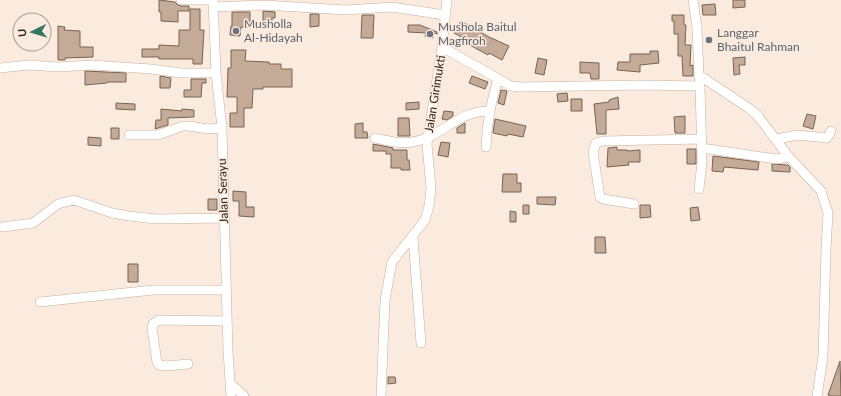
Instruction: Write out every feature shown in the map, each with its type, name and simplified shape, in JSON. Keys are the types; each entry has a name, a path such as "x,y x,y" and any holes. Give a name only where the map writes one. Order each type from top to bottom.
{"street":[{"path":"181,0 346,10 392,8 445,15"},
{"name":"Jalan Girimukti","path":"381,396 385,300 392,262 402,247 412,238 425,220 429,206 431,188 427,144 442,47 447,0"},
{"path":"693,0 697,28 702,143 699,189"},
{"name":"Jalan Serayu","path":"212,2 216,73 222,128 227,321 231,396"},
{"path":"442,47 511,86 700,86"},
{"path":"0,68 92,65 150,68 181,73 216,73"},
{"path":"699,75 757,115 790,157 821,191 828,213 823,357 816,396"},
{"path":"486,147 489,111 498,79"},
{"path":"375,138 393,142 414,142 428,138 469,113 489,111"},
{"path":"129,135 158,135 183,126 208,129 222,128"},
{"path":"776,139 798,135 827,138 831,131"},
{"path":"634,204 603,199 600,197 594,152 596,143 603,141 702,143 776,159 790,157"},
{"path":"3,227 33,223 58,204 74,200 112,213 129,216 156,219 224,218"},
{"path":"412,238 421,342"},
{"path":"40,302 153,290 226,290"},
{"path":"188,364 167,366 160,365 157,362 152,328 154,324 159,320 227,321"},
{"path":"230,383 244,396"}],"building":[{"path":"159,0 175,2 181,6 189,6 189,11 178,11 178,22 161,21"},
{"path":"733,0 745,0 745,7 733,8"},
{"path":"715,4 716,15 703,15 702,5"},
{"path":"190,9 200,9 200,30 204,30 202,64 193,64 193,59 159,59 159,57 142,57 142,49 159,49 159,45 179,46 179,30 190,30"},
{"path":"263,11 275,12 275,18 272,18 272,28 263,28"},
{"path":"232,12 250,12 250,27 241,27 240,36 230,35 232,26"},
{"path":"310,14 319,14 319,26 310,27"},
{"path":"362,15 374,15 373,38 361,38"},
{"path":"672,15 684,15 684,25 686,25 685,45 691,45 690,66 693,65 693,76 683,76 682,56 678,56 678,34 674,34 674,21 672,21"},
{"path":"461,21 489,37 509,46 502,60 489,53 488,55 468,44 469,41 454,33"},
{"path":"408,25 420,25 437,32 437,34 434,33 433,38 425,36 426,33 408,32"},
{"path":"58,26 65,27 64,30 80,31 80,47 93,47 93,57 65,58 65,60 58,60"},
{"path":"231,50 246,50 245,61 281,64 281,69 292,69 292,87 263,87 263,89 253,89 252,108 244,108 244,127 230,127 230,113 237,113 237,97 227,97 228,68 231,68"},
{"path":"650,51 658,51 659,63 640,65 640,72 617,70 618,62 630,62 630,54 650,54"},
{"path":"745,57 745,65 739,65 740,74 734,75 733,58"},
{"path":"538,58 547,60 544,75 535,73"},
{"path":"580,62 599,63 599,79 591,79 590,73 580,73"},
{"path":"85,71 126,73 126,82 107,82 85,85"},
{"path":"160,76 171,78 170,88 160,88"},
{"path":"472,76 488,82 485,89 469,83"},
{"path":"191,79 206,79 206,83 202,83 201,97 184,97 184,90 191,90"},
{"path":"501,90 507,91 504,105 498,103"},
{"path":"567,93 568,101 558,102 557,94"},
{"path":"618,97 619,109 606,110 606,134 597,134 594,104 609,102 609,100"},
{"path":"571,99 582,99 582,111 571,111"},
{"path":"419,102 419,109 406,110 406,103"},
{"path":"116,103 135,104 135,110 116,109"},
{"path":"161,109 182,111 182,109 194,110 194,117 168,118 168,125 155,129 156,120 161,120"},
{"path":"444,111 453,112 453,116 447,120 442,119"},
{"path":"807,114 816,116 813,129 803,126"},
{"path":"685,116 685,133 675,133 674,117"},
{"path":"398,118 409,118 410,136 398,136"},
{"path":"495,119 526,126 523,137 493,133"},
{"path":"363,123 363,132 367,132 368,138 355,138 355,124"},
{"path":"465,123 465,133 457,133 457,128"},
{"path":"111,128 119,128 119,139 111,139"},
{"path":"88,137 101,138 101,146 88,145"},
{"path":"441,142 450,143 448,157 438,155"},
{"path":"373,144 393,148 393,150 407,150 407,160 409,160 410,170 391,168 391,154 386,154 386,151 373,151"},
{"path":"617,147 617,150 640,150 640,162 628,162 629,165 607,167 608,148"},
{"path":"687,149 696,149 696,164 687,164"},
{"path":"713,156 759,162 758,170 724,167 723,172 712,171"},
{"path":"772,164 788,165 790,167 790,172 772,171"},
{"path":"503,174 517,174 517,183 521,183 521,192 502,192"},
{"path":"233,191 246,192 246,207 254,207 254,217 239,216 239,201 233,201"},
{"path":"537,197 556,197 555,205 537,204"},
{"path":"208,199 217,199 217,210 208,210"},
{"path":"523,205 529,205 529,214 523,214"},
{"path":"640,205 650,205 651,217 640,218"},
{"path":"698,207 700,220 691,221 690,208"},
{"path":"510,211 516,212 516,222 510,222"},
{"path":"595,237 605,237 606,253 595,253"},
{"path":"128,264 138,264 138,282 128,282"},
{"path":"840,361 841,396 828,395"},
{"path":"388,377 395,377 396,383 388,384"}],"place":[{"name":"Musholla Al-Hidayah","path":"236,31"},
{"name":"Mushola Baitul Magfiroh","path":"430,34"},
{"name":"Langgar Bhaitul Rahman","path":"709,40"}]}
